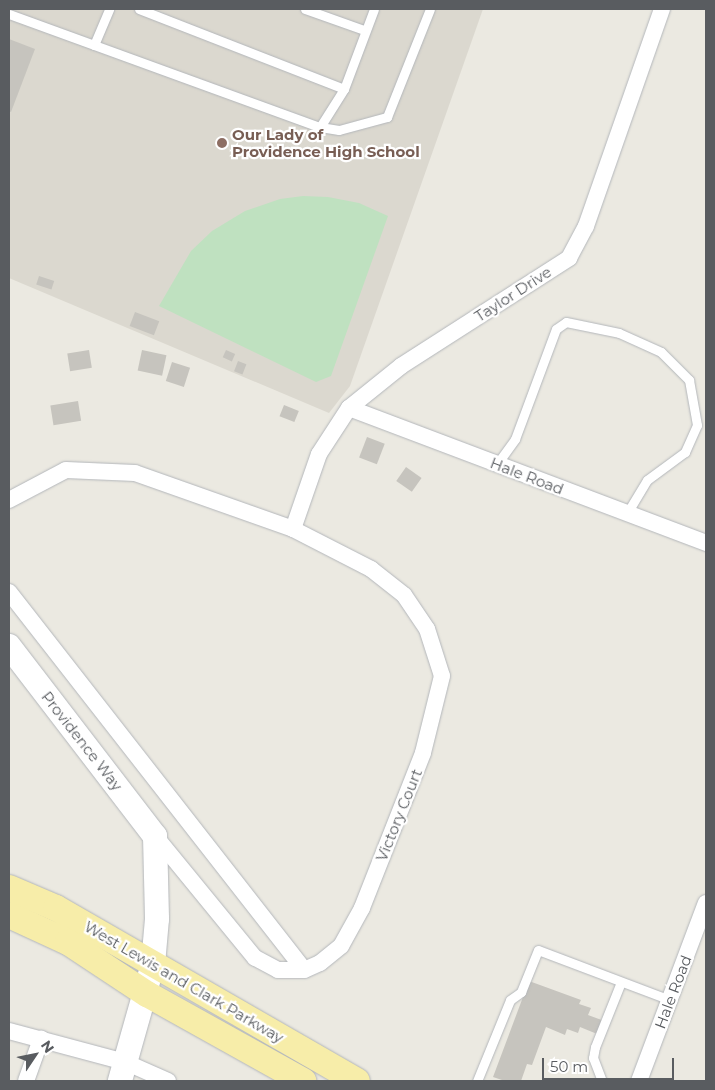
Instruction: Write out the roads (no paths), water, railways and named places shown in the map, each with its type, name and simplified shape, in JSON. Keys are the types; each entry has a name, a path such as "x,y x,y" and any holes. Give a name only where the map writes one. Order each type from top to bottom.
{"main road":[{"name":"West Lewis and Clark Parkway","path":"9,888 56,908 357,1081"},
{"name":"West Lewis and Clark Parkway","path":"9,915 68,942 147,994 303,1081"}],"street":[{"name":"Taylor Drive","path":"293,529 319,454 349,408 401,366 569,258 586,226 662,9"},
{"name":"Hale Road","path":"349,408 706,543"},
{"name":"Victory Court","path":"9,500 66,470 135,473 293,529 371,569 404,595 427,629 442,676 423,753 362,908 341,946 320,963 304,970"},
{"path":"9,592 304,970"},
{"name":"Providence Way","path":"9,646 155,836 255,958 278,970 304,970"},
{"path":"123,1072 147,994 153,964 158,919 155,836"},
{"name":"Hale Road","path":"639,1081 706,903"},
{"path":"9,1031 41,1039 123,1072 168,1081"},
{"path":"26,1081 41,1039"}],"lane":[{"path":"94,45 109,9"},
{"path":"139,9 344,89"},
{"path":"305,9 364,30"},
{"path":"320,127 344,89 364,30 374,9"},
{"path":"9,14 320,127 339,130 387,117 430,9"},
{"path":"497,464 515,439 556,329 566,322 619,333 661,352 689,380 697,425 685,452 647,480 626,513"},
{"path":"477,1081 510,1000 521,992 538,950 670,1000"},
{"path":"602,1081 593,1058 595,1047 622,982"}],"place":[{"name":"Our Lady of Providence High School","path":"222,143"}]}
